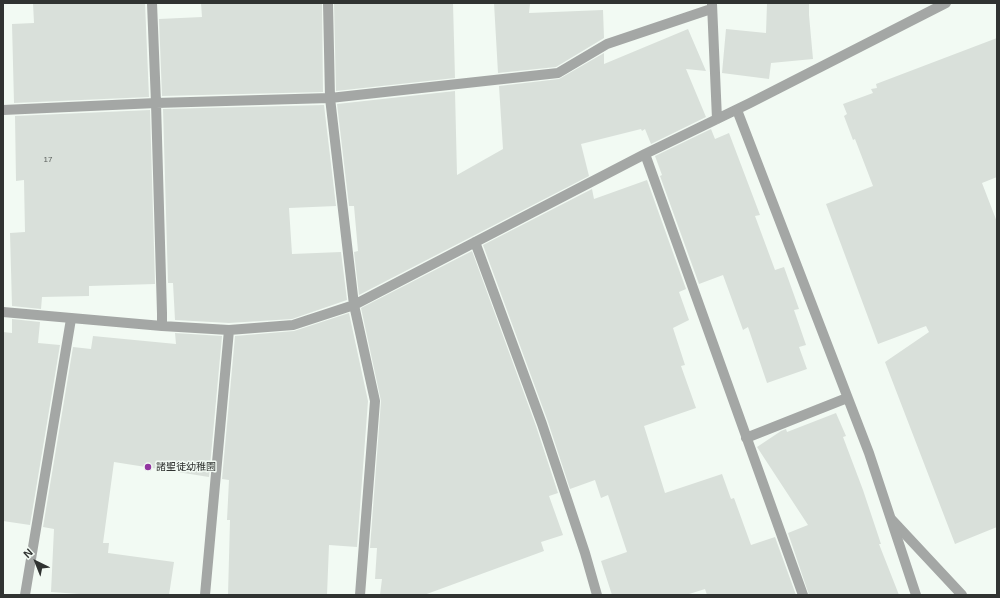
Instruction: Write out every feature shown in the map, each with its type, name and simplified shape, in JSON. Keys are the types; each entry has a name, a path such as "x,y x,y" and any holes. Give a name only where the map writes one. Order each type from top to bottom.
{"street":[{"path":"152,3 162,326"},
{"path":"328,3 330,98 354,305 374,401 360,595"},
{"path":"3,312 71,319 229,330 293,325 354,305 644,154 737,110 946,3"},
{"path":"3,110 156,103 330,98 558,73 607,44 712,6 717,119"},
{"path":"737,110 869,453 916,595"},
{"path":"644,154 803,595"},
{"path":"475,242 542,424 585,553 597,595"},
{"path":"25,595 71,319"},
{"path":"205,595 229,330"},
{"path":"746,438 847,398"},
{"path":"892,520 962,595"}],"building":[{"path":"33,3 145,3 149,97 14,103 12,24 34,23"},
{"path":"201,3 322,3 323,92 162,96 159,19 202,17"},
{"path":"334,3 453,3 455,78 336,91"},
{"path":"494,3 530,4 529,13 603,10 604,38 556,67 498,73"},
{"path":"767,3 809,3 813,59 771,63 769,79 722,73 726,29 766,33"},
{"path":"688,29 706,71 686,69 706,117 651,144 645,129 642,131 641,129 581,144 589,176 359,295 354,252 358,251 354,206 349,206 337,104 455,91 457,175 503,149 499,86 559,79 604,53 604,64"},
{"path":"997,38 997,177 982,183 997,222 997,527 955,544 885,362 929,332 926,326 878,344 826,204 873,186 855,139 853,140 844,116 847,114 843,104 873,93 871,89 877,88 876,84"},
{"path":"324,105 336,206 289,208 292,254 341,252 347,300 292,319 229,323 175,320 173,283 168,283 163,109"},
{"path":"150,110 155,284 89,286 89,296 42,297 41,309 12,306 10,233 25,232 24,180 16,181 15,116"},
{"path":"711,129 715,139 729,133 760,215 755,216 775,270 784,267 799,309 794,310 806,345 799,347 807,369 767,383 748,327 743,330 723,275 699,284 660,176 662,175 655,156"},
{"path":"647,180 686,289 679,292 689,320 673,328 685,365 681,366 696,408 644,426 665,493 722,474 731,499 734,498 751,545 775,537 796,595 707,595 705,589 686,595 612,595 601,561 627,552 608,495 601,498 595,480 570,489 548,422 483,245 592,189 594,199"},
{"path":"472,251 536,426 558,493 549,496 563,535 541,542 544,551 424,595 380,595 382,579 375,579 377,548 370,548 381,401 361,308"},
{"path":"349,313 368,401 357,547 329,545 327,595 228,595 230,520 227,520 229,480 222,479 235,336 294,331"},
{"path":"12,319 40,322 38,343 60,345 30,525 3,521 3,332 12,333"},
{"path":"175,333 222,336 209,477 114,462 103,543 109,543 108,553 174,562 169,595 93,595 51,592 54,529 43,527 73,347 91,349 93,336 176,344"},
{"path":"836,413 846,436 843,437 863,490 881,544 879,544 899,595 809,595 788,533 808,525 757,447 781,431 786,429 787,432"}],"place":[{"name":"諸聖徒幼稚園","path":"148,467"}]}
